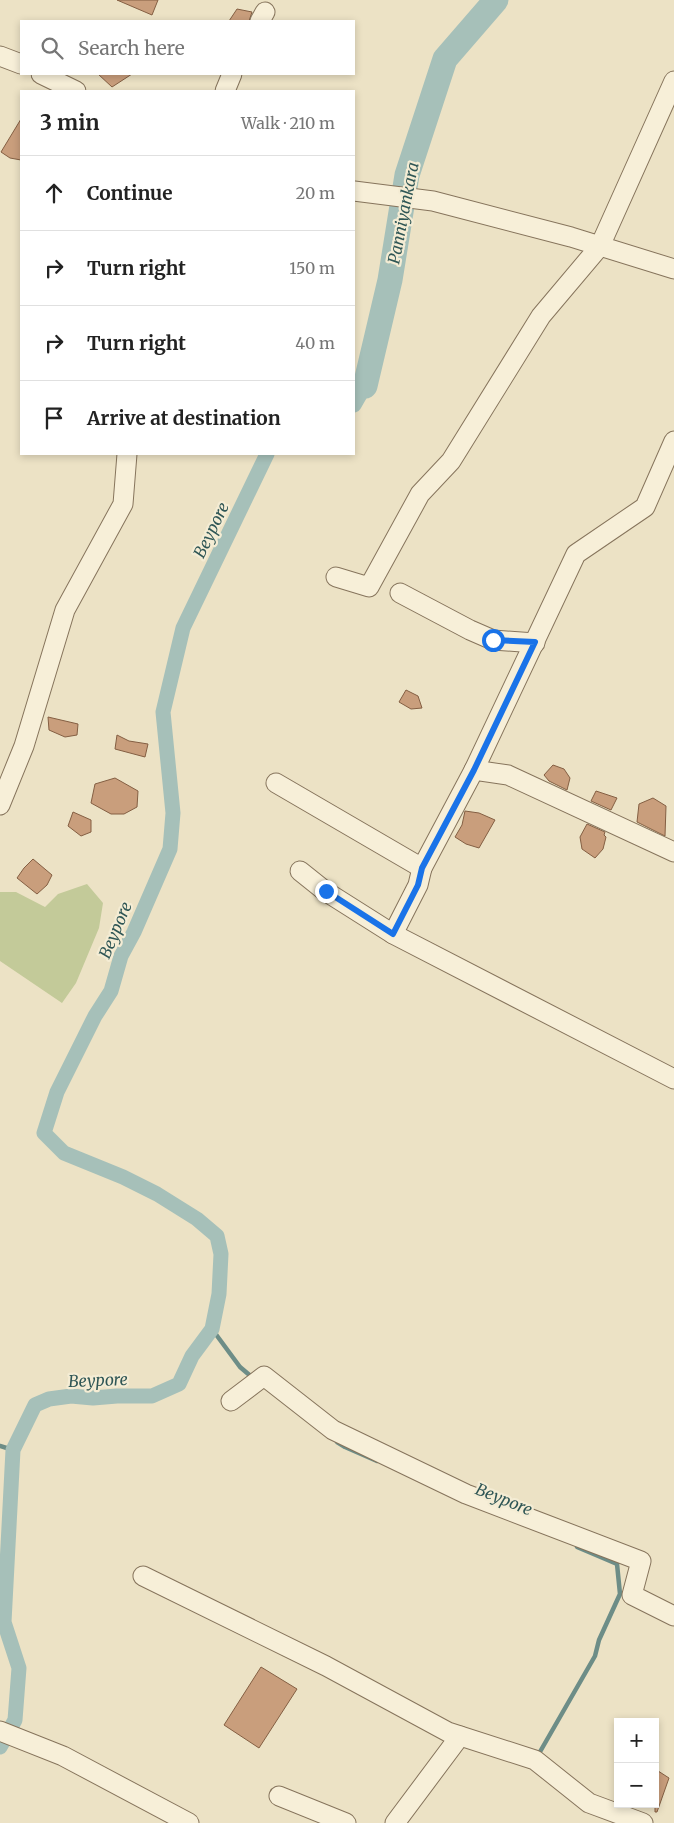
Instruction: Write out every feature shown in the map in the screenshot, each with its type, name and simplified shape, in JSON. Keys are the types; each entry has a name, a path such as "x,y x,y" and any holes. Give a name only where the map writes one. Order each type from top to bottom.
{"street":[{"path":"0,56 20,64"},
{"path":"43,75 74,90"},
{"path":"225,90 232,75"},
{"path":"336,578 369,587 420,494 451,461 541,316 600,246 674,81"},
{"path":"355,191 433,201 600,246 674,269"},
{"path":"393,934 418,885 422,868 474,770 576,554 645,507 674,441"},
{"path":"0,805 24,746 65,610 123,504 127,455"},
{"path":"400,593 493,640 535,642"},
{"path":"474,770 508,775 674,852"},
{"path":"276,783 422,868"},
{"path":"300,871 326,891 393,934 674,1079"},
{"path":"231,1401 264,1376 333,1430 466,1494 641,1561 632,1595 674,1616"},
{"path":"143,1576 326,1666 448,1732 535,1760 588,1803 643,1823"},
{"path":"0,1731 64,1756 188,1823"},
{"path":"395,1823 460,1736"},
{"path":"279,1796 346,1823"}],"green space":[{"path":"87,884 103,903 99,928 76,983 62,1003 0,961 0,892 16,892 45,907 58,894"}],"building":[{"path":"117,0 158,0 152,15"},
{"path":"237,9 252,12 249,20 230,20"},
{"path":"99,75 130,75 112,87"},
{"path":"20,121 20,160 10,158 1,152"},
{"path":"406,690 418,696 422,708 411,709 399,702"},
{"path":"48,717 78,724 77,735 65,737 49,730"},
{"path":"117,735 129,741 148,744 145,757 115,749"},
{"path":"553,765 564,769 570,778 567,790 549,781 544,775"},
{"path":"115,778 138,791 137,807 124,814 111,814 91,803 95,784"},
{"path":"596,791 617,798 611,810 591,801"},
{"path":"653,798 666,806 665,836 637,822 639,804"},
{"path":"465,811 479,813 495,820 479,848 466,844 455,837 462,825"},
{"path":"73,812 91,820 91,832 81,836 68,826"},
{"path":"587,824 605,832 604,835 606,837 603,849 595,858 582,849 580,837"},
{"path":"33,859 52,875 47,885 37,894 17,878"},
{"path":"261,1667 297,1689 259,1748 224,1725"},
{"path":"659,1772 669,1778 659,1806"}],"waterway":[{"name":"Panniyankara","path":"365,386 390,280 407,175 445,59 496,0"},
{"name":"Beypore","path":"355,403 365,386"},
{"name":"Beypore","path":"0,1747 15,1720 19,1668 4,1622 13,1450 35,1405 49,1399 71,1396 93,1398 152,1396 179,1384 192,1356 212,1329 219,1294 221,1254 217,1236 197,1219 157,1194 123,1177 64,1153 44,1133 57,1092 95,1016 111,991 121,956 134,932 170,849 173,813 163,712 183,628 267,455"},
{"name":"Beypore","path":"212,1329 240,1367 253,1378"},
{"name":"Beypore","path":"337,1442 377,1461"},
{"path":"0,1446 13,1450"},
{"name":"Beypore","path":"537,1757 595,1656 599,1640 620,1594 617,1564 577,1547"}],"route":[{"path":"326,891 393,934 418,885 422,868 474,770 535,642 493,640"}]}
